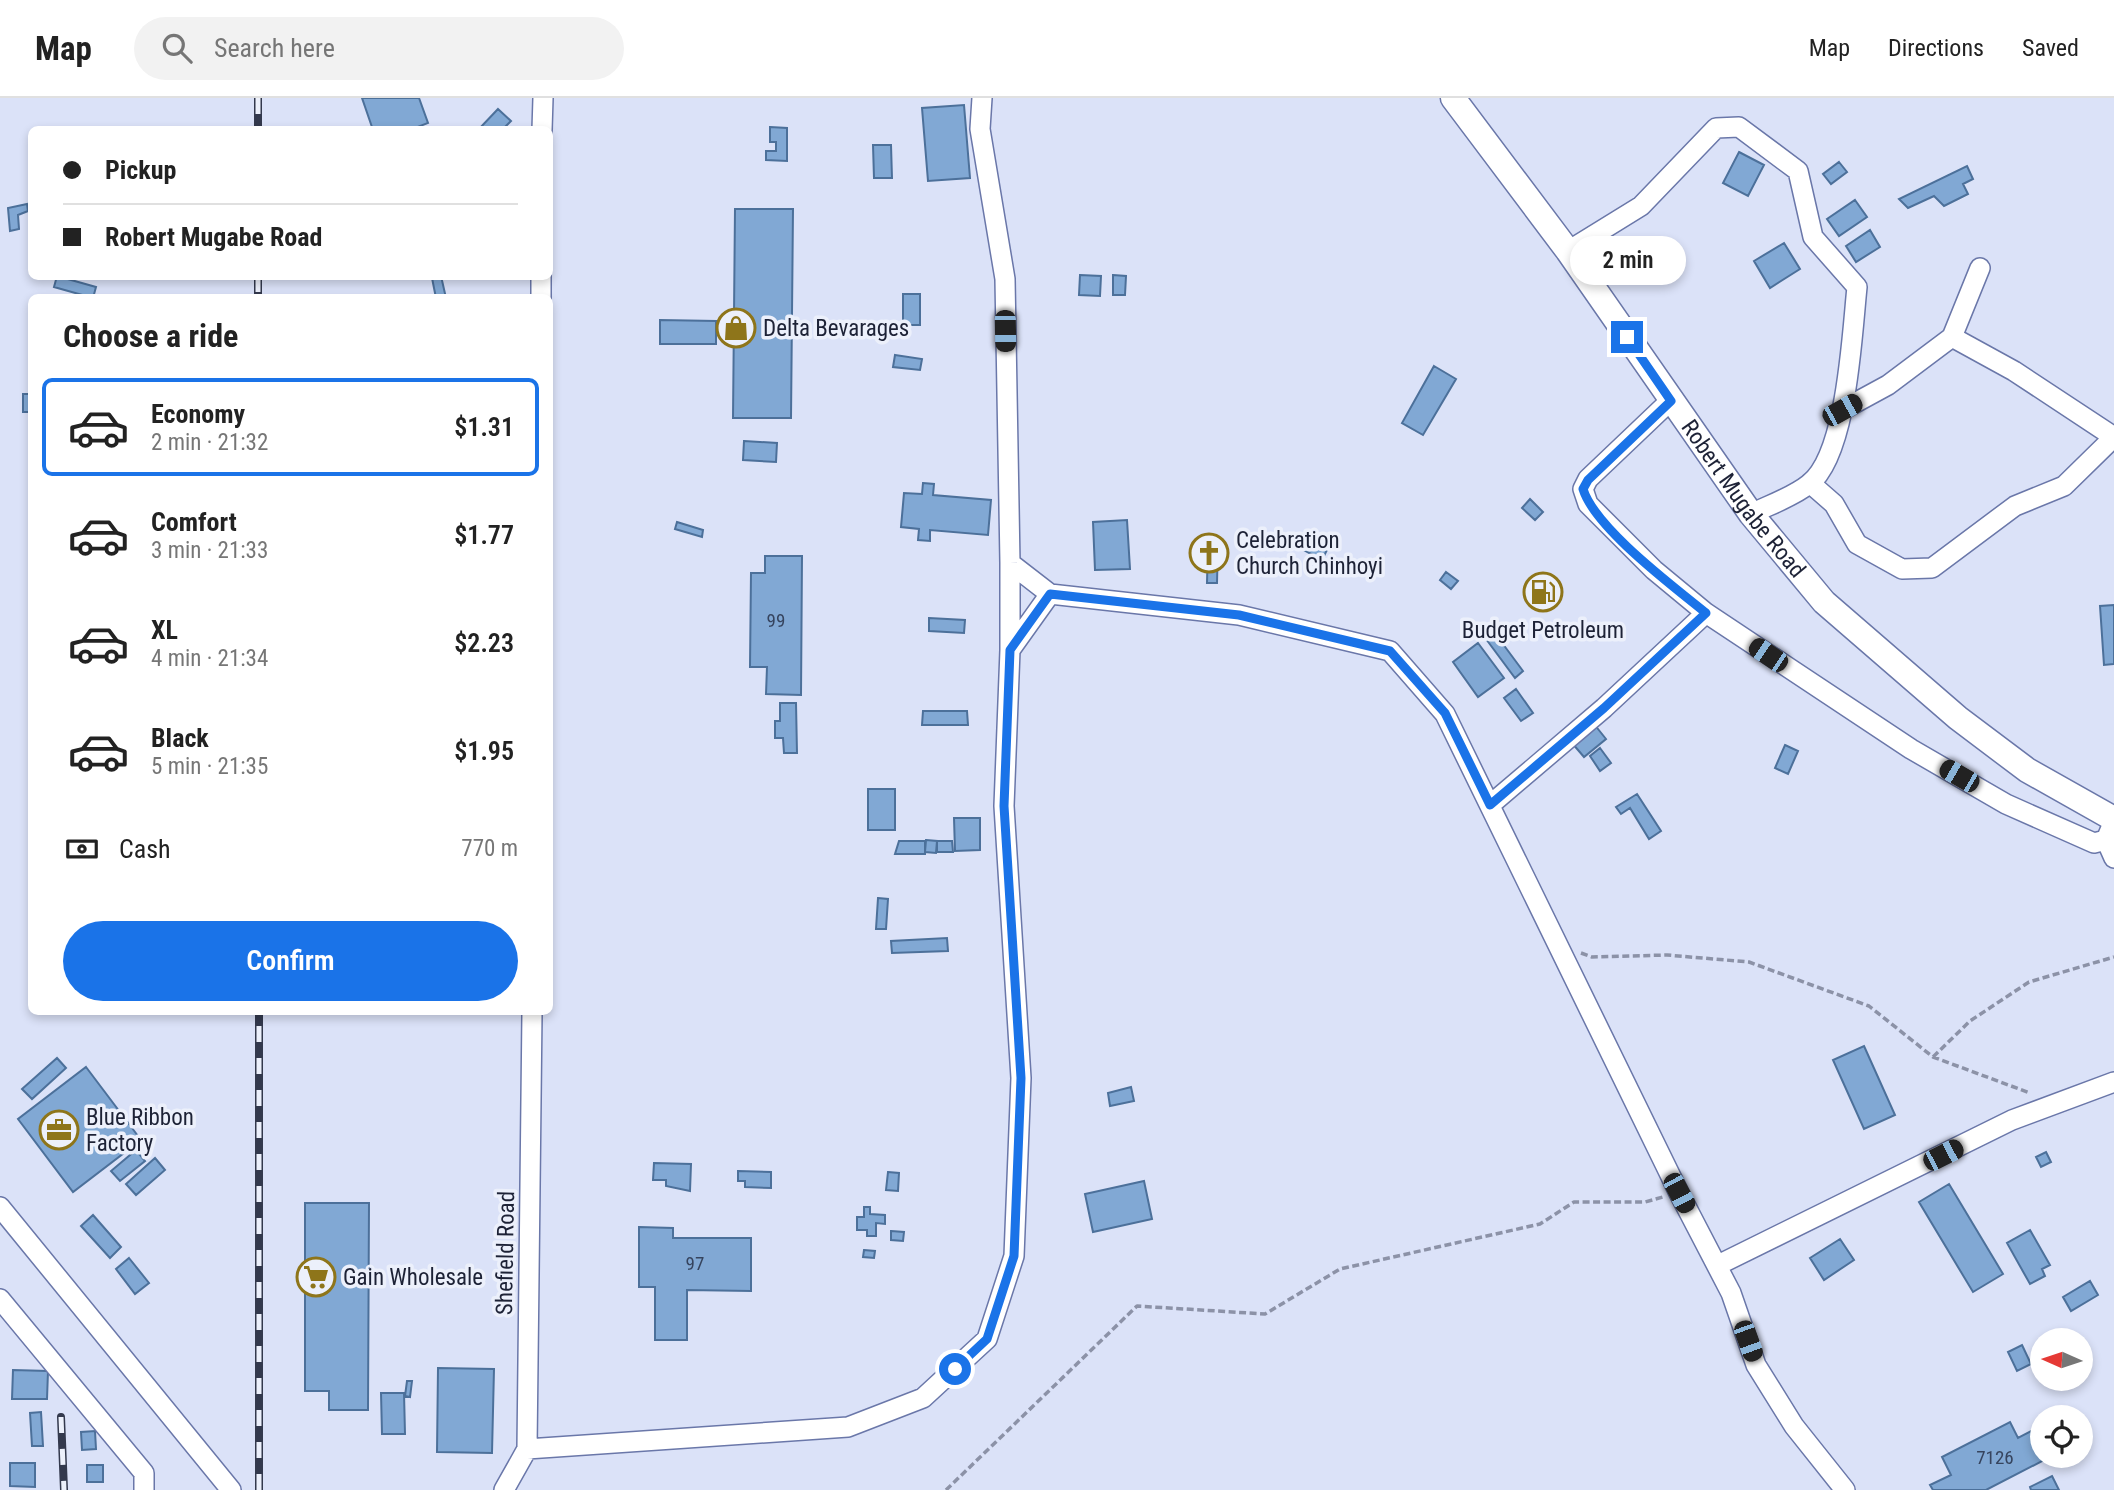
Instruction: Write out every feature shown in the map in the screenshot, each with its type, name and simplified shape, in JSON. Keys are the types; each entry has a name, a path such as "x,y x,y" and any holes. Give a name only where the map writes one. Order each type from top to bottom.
{"main road":[{"name":"Robert Mugabe Road","path":"1452,98 1568,251 1751,514 1824,602 1958,718 2112,834"}],"street":[{"path":"542,126 543,98"},
{"path":"527,1449 848,1427 923,1398 987,1339 1014,1256 1021,1078 1004,806 1010,650 1005,279 979,129 982,98"},
{"path":"1568,251 1641,206 1716,128 1739,127 1798,172 1813,237 1857,287 1842,410 1833,449 1810,483 1751,514"},
{"path":"1842,410 1888,385 1952,337 1980,268"},
{"path":"1810,483 1834,505 1857,544 1902,569 1932,568 2015,506 2064,486 2114,437 2014,371 1952,337"},
{"path":"1671,401 1588,480 1583,489 1588,504 1654,570 1706,613 1871,724 2006,804 2094,843 2112,834"},
{"path":"1010,563 1050,594 1239,615 1390,651 1445,713 1679,1193 1718,1265 1756,1365 1794,1426 1845,1490"},
{"path":"1010,650 1050,594"},
{"path":"1490,805 1604,708 1706,613"},
{"name":"Shefield Road","path":"504,1490 527,1449 532,1015"},
{"path":"1718,1265 2012,1120 2114,1082"},
{"path":"0,1207 231,1490"},
{"path":"0,1299 144,1473 144,1490"}],"path":[{"path":"1557,943 1592,957 1667,955 1749,962 1868,1006 1933,1057 2057,1103"},
{"path":"1933,1057 1970,1021 2029,982 2114,957"},
{"path":"946,1490 1137,1306 1265,1314 1340,1269 1540,1224 1574,1202 1645,1202 1679,1193"}],"building":[{"path":"362,98 419,98 428,123 420,126 372,126"},
{"path":"964,105 970,178 928,181 922,108"},
{"path":"498,109 511,121 506,126 482,126"},
{"path":"770,127 787,128 787,161 766,160 766,151 776,151 776,142 770,142"},
{"path":"873,145 891,145 892,178 874,178"},
{"path":"1739,152 1764,165 1748,196 1723,183"},
{"path":"1839,162 1847,172 1831,184 1823,174"},
{"path":"1967,166 1973,179 1963,184 1968,194 1944,206 1934,196 1908,208 1899,199"},
{"path":"1855,200 1867,217 1839,236 1827,219"},
{"path":"27,204 28,211 18,215 19,229 10,231 8,208"},
{"path":"735,209 793,209 791,418 733,418"},
{"path":"1870,230 1880,247 1856,262 1846,246"},
{"path":"1784,243 1800,269 1770,288 1754,261"},
{"path":"1080,275 1101,276 1100,296 1079,295"},
{"path":"1113,275 1126,276 1125,295 1113,295"},
{"path":"56,280 71,280 96,287 94,294 79,294 54,287"},
{"path":"432,280 442,280 445,294 435,294"},
{"path":"903,294 920,294 920,325 903,325"},
{"path":"660,320 716,321 716,344 660,344"},
{"path":"895,355 922,359 920,370 893,367"},
{"path":"1434,366 1456,379 1423,435 1402,423"},
{"path":"23,394 28,394 28,412 23,412"},
{"path":"744,441 777,443 776,462 743,460"},
{"path":"923,483 934,484 933,495 991,500 988,535 930,530 930,541 918,540 919,529 901,527 904,493 922,494"},
{"path":"1530,499 1543,512 1535,520 1522,508"},
{"path":"1127,520 1130,569 1095,570 1093,522"},
{"path":"677,522 703,530 702,537 675,529"},
{"path":"1307,534 1329,546 1322,560 1300,548"},
{"path":"1208,541 1218,541 1217,583 1207,583"},
{"path":"765,556 802,556 801,695 766,694 767,667 750,667 751,573 765,573"},
{"path":"1446,572 1458,581 1451,589 1440,580"},
{"path":"2114,605 2114,664 2104,665 2100,606"},
{"path":"929,618 965,620 964,633 929,631"},
{"path":"1494,632 1523,671 1515,678 1486,639"},
{"path":"1478,643 1504,678 1478,697 1453,662"},
{"path":"1516,689 1533,713 1521,721 1504,698"},
{"path":"780,703 796,703 797,753 784,753 783,738 775,738 775,721 780,721"},
{"path":"923,711 967,711 968,725 922,725"},
{"path":"1594,724 1606,739 1584,757 1572,743"},
{"path":"1785,745 1798,751 1788,774 1775,768"},
{"path":"1600,748 1611,763 1600,771 1590,756"},
{"path":"868,789 895,789 895,830 868,830"},
{"path":"1637,794 1661,831 1649,839 1630,808 1621,814 1616,807"},
{"path":"954,818 980,818 980,850 955,851"},
{"path":"926,840 937,841 936,853 925,852"},
{"path":"899,841 925,841 925,854 895,854"},
{"path":"937,841 952,841 953,852 937,852"},
{"path":"878,898 888,899 886,929 876,929"},
{"path":"947,938 948,951 892,953 891,941"},
{"path":"1864,1046 1895,1115 1864,1129 1833,1060"},
{"path":"57,1058 66,1068 32,1099 22,1089"},
{"path":"86,1067 141,1140 73,1192 18,1119"},
{"path":"1131,1087 1134,1101 1110,1106 1108,1093"},
{"path":"136,1150 145,1161 120,1181 111,1171"},
{"path":"2046,1152 2051,1162 2041,1167 2036,1157"},
{"path":"155,1158 165,1170 136,1195 126,1184"},
{"path":"654,1163 691,1164 690,1191 666,1186 666,1180 653,1180"},
{"path":"738,1171 771,1172 771,1188 745,1187 745,1181 738,1181"},
{"path":"888,1172 899,1173 898,1191 886,1190"},
{"path":"1144,1181 1152,1219 1093,1232 1085,1194"},
{"path":"1949,1184 2003,1274 1973,1292 1919,1202"},
{"path":"305,1203 369,1203 368,1410 329,1410 329,1391 305,1391"},
{"path":"864,1207 870,1207 870,1214 885,1215 885,1224 876,1223 876,1236 867,1236 867,1230 857,1230 857,1217 864,1217"},
{"path":"93,1215 121,1247 110,1258 81,1226"},
{"path":"639,1227 673,1228 673,1238 751,1238 751,1291 687,1290 687,1340 655,1340 655,1287 639,1287"},
{"path":"2030,1230 2050,1265 2042,1269 2045,1276 2030,1284 2007,1243"},
{"path":"891,1231 904,1232 903,1241 891,1240"},
{"path":"1840,1239 1854,1260 1824,1280 1810,1258"},
{"path":"864,1250 875,1251 874,1258 863,1257"},
{"path":"129,1258 149,1283 135,1294 116,1269"},
{"path":"2090,1281 2098,1295 2071,1311 2063,1297"},
{"path":"2022,1345 2030,1364 2017,1371 2008,1352"},
{"path":"438,1368 494,1369 492,1453 437,1452"},
{"path":"13,1370 48,1371 47,1399 12,1399"},
{"path":"407,1381 412,1381 410,1397 405,1396"},
{"path":"381,1393 404,1393 405,1434 382,1434"},
{"path":"41,1412 43,1446 32,1446 30,1413"},
{"path":"2010,1422 2018,1438 2030,1432 2030,1467 1986,1490 1933,1490 1930,1485 1951,1475 1942,1457"},
{"path":"95,1431 96,1449 82,1450 81,1432"},
{"path":"10,1463 35,1463 35,1487 10,1486"},
{"path":"87,1465 103,1465 103,1482 87,1482"},
{"path":"2052,1476 2059,1490 2031,1490 2030,1487"}],"railway":[{"path":"258,98 258,126"},
{"path":"258,280 258,294"},
{"path":"259,1015 259,1490"},
{"path":"61,1417 64,1490"}],"place":[{"name":"Delta Bevarages","path":"736,328"},
{"name":"Celebration Church Chinhoyi","path":"1209,553"},
{"name":"Budget Petroleum","path":"1543,592"},
{"name":"Blue Ribbon Factory","path":"59,1130"},
{"name":"Gain Wholesale","path":"316,1277"}],"route":[{"path":"955,1369 987,1339 1014,1256 1021,1078 1004,806 1010,650 1050,594 1239,615 1390,651 1445,713 1490,805 1604,708 1706,613 1654,570 1604,521 1588,504 1583,489 1588,480 1671,401 1627,337"}]}
